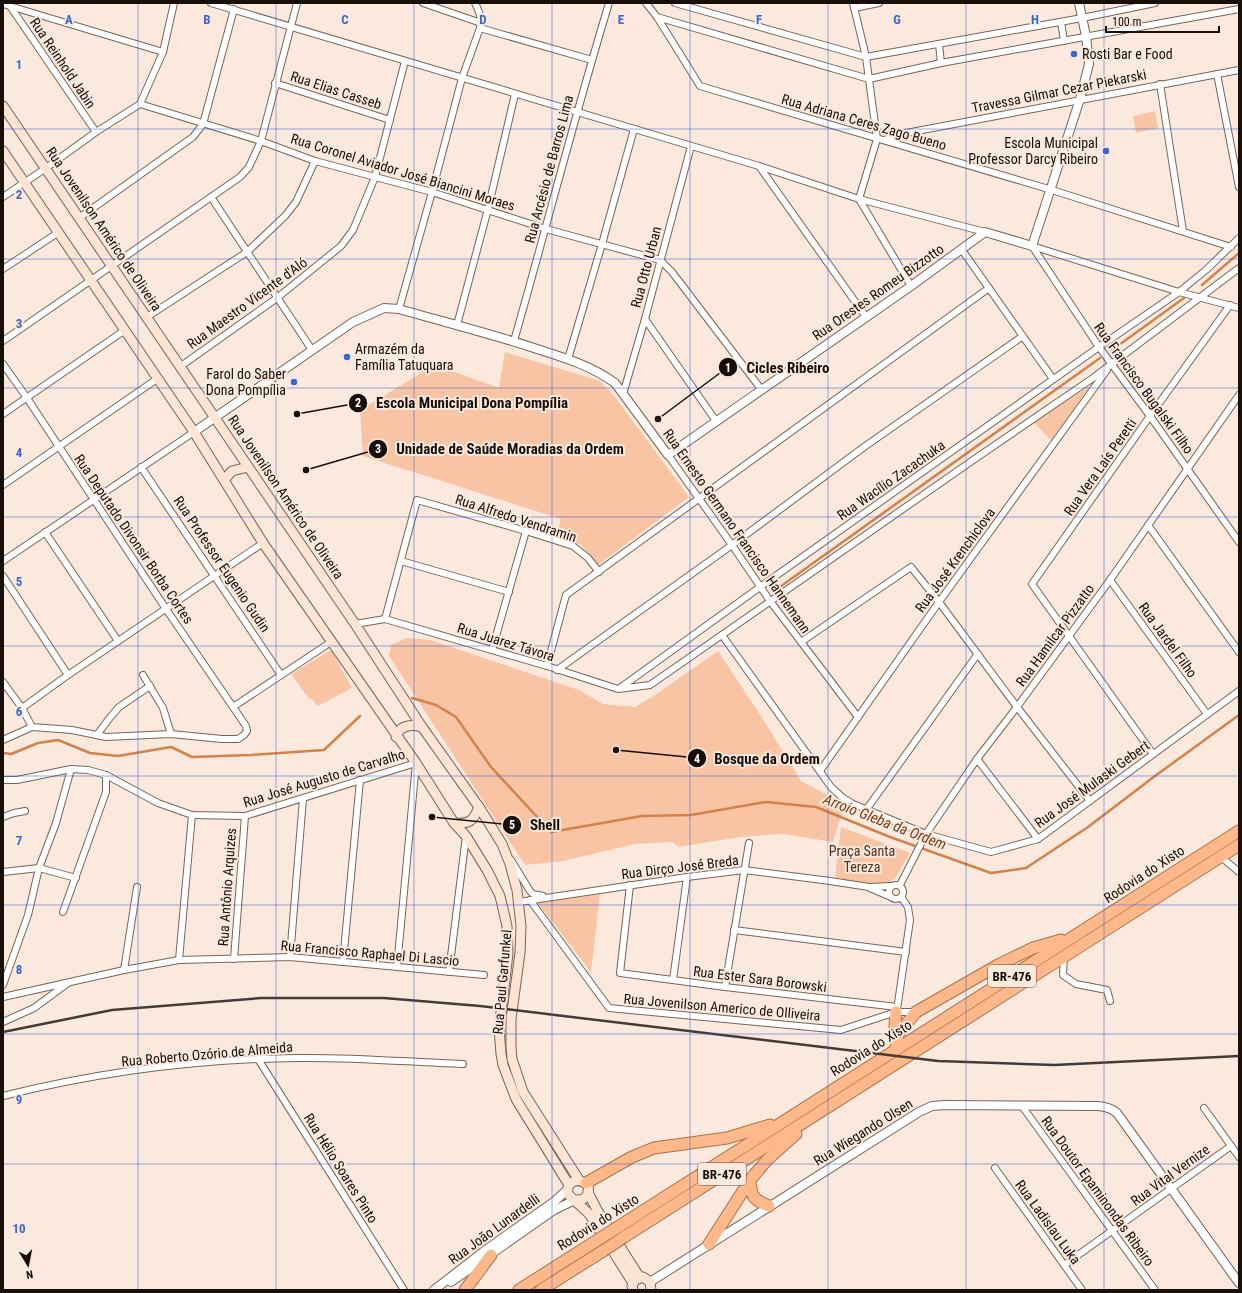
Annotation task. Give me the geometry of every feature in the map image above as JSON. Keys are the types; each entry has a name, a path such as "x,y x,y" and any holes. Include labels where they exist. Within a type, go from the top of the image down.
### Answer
{"highway":[{"name":"Rodovia do Xisto","path":"519,1290 1239,831"},
{"name":"Rodovia do Xisto","path":"541,1290 1239,845"},
{"path":"898,1034 916,1012 1000,964 1033,948 1077,935"},
{"path":"896,1050 898,1034 896,1026 897,1009"},
{"path":"709,1244 750,1180 767,1160 820,1112"},
{"path":"584,1185 632,1157 654,1148 727,1138 786,1120"},
{"path":"750,1180 751,1191 754,1198 760,1203 769,1206"},
{"path":"466,1290 489,1252"}],"main road":[{"name":"Rua Jovenilson Américo de Oliveira","path":"3,106 181,366 502,844"},
{"path":"3,151 194,432 263,543 396,737 416,763 454,823 466,836"},
{"path":"224,480 232,471 248,467"},
{"path":"396,737 397,733 404,727 413,725 422,727"},
{"path":"454,823 471,821 479,808"},
{"name":"Rua Paul Garfunkel","path":"466,836 487,870 500,896 504,911 508,940 507,966 499,1029 503,1065 516,1099 569,1187"},
{"name":"Rua Paul Garfunkel","path":"502,844 512,871 519,902 521,939 511,1019 510,1042 512,1059 524,1092 584,1185 635,1283"},
{"path":"575,1200 582,1200 587,1195 584,1185 573,1182 569,1187 570,1196 590,1215 635,1283 646,1278 650,1286"}],"street":[{"path":"3,197 96,132 140,104 163,52 174,3"},
{"path":"211,3 759,166 859,199 985,232 1179,292 1239,308"},
{"path":"3,341 211,197 240,176 249,167 261,141 297,3"},
{"path":"423,3 481,25 592,60"},
{"path":"399,309 462,78 481,25 480,14 475,3"},
{"name":"Rua Arcésio de Barros Lima","path":"514,341 577,112 609,3"},
{"name":"Rua Adriana Ceres Zago Bueno","path":"646,3 700,86 1052,190 1183,230 1231,247"},
{"path":"650,9 654,3"},
{"path":"675,3 866,58 1155,3"},
{"path":"859,199 881,140 866,58 854,5 879,3"},
{"path":"1032,246 1052,190 1080,99 1089,64 1086,36 1079,3"},
{"path":"3,4 163,52"},
{"name":"Rua Reinhold Jabin","path":"10,6 96,132"},
{"path":"79,218 193,136 203,124 234,9"},
{"path":"657,18 869,79 941,63 1239,9"},
{"path":"1061,22 1064,40"},
{"path":"939,44 941,63"},
{"name":"Rua Maestro Vicente d'Aló","path":"181,366 277,298 341,246 353,230 375,177 405,61"},
{"name":"Travessa Gilmar Cezar Piekarski","path":"881,140 901,134 1239,70"},
{"path":"1217,74 1239,187"},
{"name":"Rua Elias Casseb","path":"275,83 390,120"},
{"path":"1160,84 1183,230"},
{"path":"457,326 488,209 515,94"},
{"name":"Rua Coronel Aviador José Biancini Moraes","path":"140,104 261,141 315,161 432,192 546,229 660,260"},
{"path":"568,359 634,129"},
{"name":"Rua Otto Urban","path":"624,394 691,146"},
{"path":"147,317 247,252 285,216 296,202 315,161"},
{"path":"759,166 866,317"},
{"path":"211,197 312,350"},
{"path":"859,199 911,286"},
{"path":"3,269 59,232"},
{"name":"Rua Orestes Romeu Bizzotto","path":"668,455 911,286 985,232"},
{"name":"Rua Wacílio Zacachuka","path":"618,689 1098,347 1179,292 1206,270 1239,238"},
{"name":"Rua Francisco Bugalski Filho","path":"1032,246 1098,347 1150,416 1239,542"},
{"path":"962,250 1053,379"},
{"path":"660,260 672,272 761,389"},
{"path":"722,635 1087,383 1239,268"},
{"path":"546,666 566,596 989,288"},
{"name":"Rua Vera Laís Peretti","path":"1069,636 1032,584 1230,305"},
{"name":"Rua Ernesto Germano Francisco Hannemann","path":"3,561 216,418 353,322 384,308 399,309 514,341 568,359 604,375 614,383 624,394 700,499 770,601 858,717"},
{"path":"645,319 716,421"},
{"path":"3,414 125,330"},
{"path":"557,670 732,545 864,447 1023,336"},
{"name":"Rua Deputado Divonsir Borba Cortes","path":"3,364 166,609 246,726 244,735 238,739 171,734"},
{"name":"Rua José Krenchiclova","path":"820,771 939,602 1111,364"},
{"path":"3,485 157,379"},
{"path":"1239,395 1234,401 1239,408"},
{"name":"Rua Hamilcar Pizzatto","path":"900,885 915,852 977,759 1110,580 1234,401"},
{"name":"Rua Professor Eugenio Gudin","path":"141,467 281,675"},
{"name":"Rua Alfredo Vendramin","path":"401,561 417,500 573,546 588,558 599,572"},
{"path":"1148,525 1239,652"},
{"path":"492,650 526,531"},
{"path":"45,532 118,641"},
{"path":"22,708 68,675 263,543"},
{"path":"385,619 401,561 509,592"},
{"path":"801,642 911,566 977,655 1090,801"},
{"path":"3,576 68,675"},
{"name":"Rua Jardel Filho","path":"1110,580 1207,714"},
{"name":"Rua Juarez Távora","path":"355,624 385,619 546,666 618,689 650,685 722,635"},
{"name":"Rua José Mulaski Gebert","path":"722,635 831,787 842,797 866,810 925,836 991,852 1038,839 1239,691"},
{"path":"1069,636 1153,754"},
{"path":"233,707 330,642"},
{"path":"866,810 977,655"},
{"path":"3,740 32,727 72,730 97,735 120,737 171,734 163,708 143,675"},
{"path":"3,682 22,708 32,727"},
{"path":"97,735 119,707 150,686"},
{"path":"977,759 1038,839"},
{"path":"397,967 416,763"},
{"name":"Rua José Augusto de Carvalho","path":"3,780 18,780 71,769 88,770 106,775 158,803 192,815 245,816 416,763"},
{"path":"3,985 28,915 39,868 56,822 71,769"},
{"path":"63,912 106,792 106,775"},
{"path":"343,962 360,780"},
{"path":"290,957 303,799"},
{"path":"3,817 25,811"},
{"path":"179,960 192,815"},
{"name":"Rua Antônio Arquizes","path":"234,959 245,816"},
{"path":"449,972 466,836"},
{"path":"725,987 749,843"},
{"name":"Rua Jovenilson Américo de Oliveira","path":"502,844 530,891 538,896 549,897"},
{"path":"1221,857 1239,872"},
{"path":"3,872 39,868 76,878"},
{"name":"Rua Dirço José Breda","path":"519,902 630,885 744,870 869,887 891,886"},
{"path":"673,980 687,877"},
{"path":"895,884 900,885 903,891 901,897 896,899 891,898 888,893 891,886 895,884"},
{"name":"Rua Ester Sara Borowski","path":"630,885 620,973 897,1009"},
{"path":"124,970 136,887"},
{"name":"Rua Dirço José Breda","path":"869,887 891,898"},
{"path":"897,1009 910,914 908,907 901,897"},
{"name":"Rua Jovenilson Americo de Olliveira","path":"530,900 609,1008 842,1030 897,1009 916,1012"},
{"path":"734,930 906,952"},
{"path":"1064,956 1063,975 1076,984 1107,990 1110,1001"},
{"name":"Rua Francisco Raphael Di Lascio","path":"3,1022 48,1000 70,982 179,960 290,957 484,975"},
{"path":"3,997 70,982"},
{"name":"Rua Roberto Ozório de Almeida","path":"3,1096 70,1080 152,1068 258,1059 329,1058 463,1064"},
{"name":"Rua Hélio Soares Pinto","path":"258,1059 404,1290"},
{"name":"Rua Wiegando Olsen","path":"650,1286 709,1244 925,1108 945,1105 1108,1108 1117,1113 1171,1189"},
{"name":"Rua Doutor Epaminondas Ribeiro","path":"1022,1106 1155,1290"},
{"path":"1204,1108 1239,1157"},
{"name":"Rua Vital Vernize","path":"1064,1265 1231,1146"},
{"name":"Rua Ladislau Luka","path":"995,1168 1082,1290"},
{"name":"Rua João Lunardelli","path":"439,1290 551,1204 569,1187"},
{"path":"1171,1189 1239,1283"},
{"name":"Rua João Lunardelli","path":"434,1290 554,1210 575,1200"}],"green space":[{"path":"1155,111 1158,128 1136,133 1133,116"},
{"path":"505,352 600,381 615,397 689,497 598,565 581,545 556,536 561,519 363,456 360,410 443,360 454,363 452,371 499,388"},
{"path":"1090,386 1051,440 1033,422"},
{"path":"407,638 430,640 579,690 603,704 635,707 652,697 718,651 763,719 801,781 844,806 833,842 784,834 740,837 678,847 673,842 635,844 563,861 525,865 389,656 391,645"},
{"path":"331,650 352,688 318,706 312,699 310,700 291,674"},
{"name":"Praça Santa Tereza","path":"841,827 910,853 895,878 890,882 875,885 835,877"},
{"path":"600,894 591,972 538,903"}],"waterway":[{"path":"1202,285 1239,253"},
{"path":"1112,350 1184,298"},
{"path":"777,589 1100,358"},
{"name":"Arroio Gleba da Ordem","path":"412,698 436,705 456,717 491,767 551,832 642,816 691,815 766,802 816,807 890,837 991,873 1026,868 1088,827 1239,715"},
{"name":"Arroio Gleba da Ordem","path":"3,753 11,754 38,743 58,740 90,753 118,756 171,747 192,757 324,750 360,716"}],"railway":[{"path":"3,1032 112,1010 261,998 384,998 480,1006 938,1061 1054,1065 1239,1056"}],"place":[{"name":"Rosti Bar e Food","path":"1074,54"},
{"name":"Escola Municipal Professor Darcy Ribeiro","path":"1106,151"},
{"name":"Armazém da Família Tatuquara","path":"347,357"},
{"name":"Farol do Saber Dona Pompília","path":"294,382"},
{"name":"Escola Municipal Dona Pompília","path":"297,414"},
{"name":"Cicles Ribeiro","path":"658,419"},
{"name":"Unidade de Saúde Moradias da Ordem","path":"306,470"},
{"name":"Bosque da Ordem","path":"616,750"},
{"name":"Shell","path":"432,817"}]}
